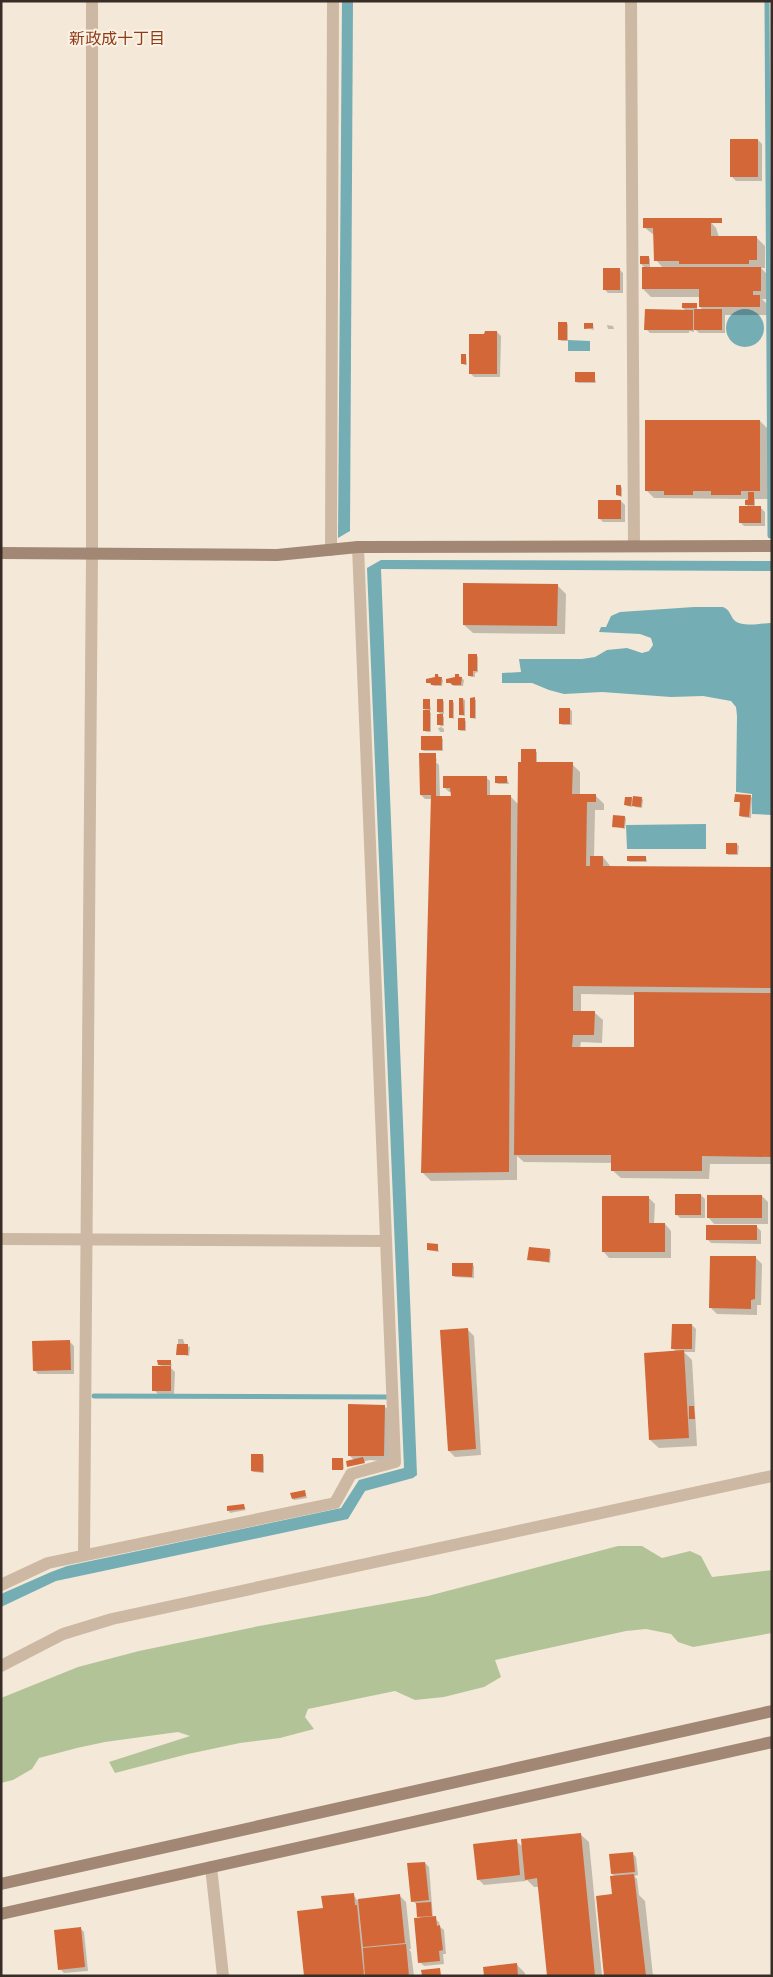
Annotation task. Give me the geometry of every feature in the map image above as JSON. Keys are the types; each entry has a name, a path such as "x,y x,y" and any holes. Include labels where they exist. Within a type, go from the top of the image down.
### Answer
{"street":[{"path":"84,1555 92,554 92,1"},
{"path":"331,550 333,1"},
{"path":"631,1 634,546"},
{"path":"1,553 277,555 358,547 772,546"},
{"path":"1,1585 48,1563 335,1503 352,1474 395,1462 358,547"},
{"path":"1,1238 386,1241"},
{"path":"1,1666 63,1634 112,1619 772,1476"},
{"path":"1,1884 772,1711"},
{"path":"1,1914 772,1742"},
{"path":"211,1867 223,1976"}],"green space":[{"path":"618,1546 642,1546 662,1558 690,1551 701,1556 712,1577 772,1570 772,1633 693,1647 678,1642 671,1634 646,1629 626,1631 495,1660 501,1677 484,1687 444,1697 415,1700 395,1691 308,1709 305,1717 314,1729 280,1738 240,1743 188,1754 115,1773 109,1762 190,1736 178,1732 105,1742 39,1758 32,1769 13,1780 1,1783 1,1698 78,1667 139,1651 259,1626 428,1596"}],"water":[{"path":"342,1 353,1 350,531 338,538"},
{"path":"745,309 758,315 764,328 758,341 745,347 732,341 726,328 732,315"},
{"path":"568,340 590,341 590,351 568,351"},
{"path":"381,560 772,561 772,571 381,569 417,1475 413,1478 365,1491 348,1519 56,1581 1,1607 1,1594 67,1566 341,1508 359,1480 404,1468 367,568"},
{"path":"723,607 729,611 734,620 742,624 772,623 772,815 752,814 752,794 736,792 737,716 736,707 731,701 703,696 671,697 602,692 564,694 532,683 502,683 502,673 521,672 519,659 582,659 595,657 607,650 627,648 642,653 649,651 653,645 651,638 640,634 599,632 601,627 606,627 611,616 620,612"},
{"path":"706,824 706,849 627,849 626,825"}],"building":[{"path":"730,139 758,139 758,177 730,177"},
{"path":"643,218 722,218 722,223 711,223 711,236 757,236 757,260 749,260 749,264 679,264 679,261 654,261 653,228 643,228"},
{"path":"640,256 649,256 649,264 640,264"},
{"path":"642,267 761,267 761,291 753,291 753,295 760,295 760,307 699,307 699,289 642,289"},
{"path":"603,268 620,268 620,290 603,290"},
{"path":"682,303 697,303 697,308 682,308"},
{"path":"645,309 693,310 693,330 644,330"},
{"path":"694,309 722,309 722,330 694,330"},
{"path":"558,322 567,322 567,340 558,340"},
{"path":"584,323 593,323 593,328 584,329"},
{"path":"485,331 497,331 497,374 469,374 469,334 484,334"},
{"path":"461,354 466,354 466,364 461,364"},
{"path":"575,372 595,372 595,382 575,382"},
{"path":"645,420 760,420 760,491 741,491 741,495 711,495 711,491 693,491 693,495 664,495 664,491 645,491"},
{"path":"616,485 621,485 621,496 616,495"},
{"path":"748,492 754,492 754,505 745,505 745,500 748,500"},
{"path":"598,500 621,500 621,519 598,519"},
{"path":"739,506 761,506 761,523 739,523"},
{"path":"463,583 558,584 557,626 463,625"},
{"path":"468,654 477,654 477,671 473,671 473,676 468,676"},
{"path":"435,674 438,674 438,677 442,677 441,685 426,683 426,679 435,677"},
{"path":"455,674 459,674 459,677 462,677 461,685 446,683 446,679 455,677"},
{"path":"475,697 475,718 470,718 470,698"},
{"path":"459,698 463,698 464,715 459,715"},
{"path":"423,699 430,699 430,709 423,709"},
{"path":"437,699 443,699 443,712 437,712"},
{"path":"449,700 453,700 453,718 449,718"},
{"path":"559,708 570,708 570,724 559,724"},
{"path":"423,710 430,710 430,731 423,731"},
{"path":"437,714 443,714 443,725 437,725"},
{"path":"458,718 465,718 465,730 458,730"},
{"path":"421,736 442,736 442,750 421,750"},
{"path":"521,749 536,749 536,762 573,762 572,794 596,794 596,802 587,802 586,866 590,866 590,856 603,856 603,866 772,867 772,988 573,986 573,1011 595,1011 594,1035 573,1035 572,1047 634,1047 634,992 772,993 772,1157 702,1156 702,1171 611,1171 611,1155 514,1155 518,762 521,762"},
{"path":"419,753 436,753 436,796 451,796 450,788 443,788 443,776 487,776 487,795 511,795 509,1172 421,1173 431,795 420,795"},
{"path":"495,776 507,776 507,783 495,783"},
{"path":"735,794 751,795 749,817 739,816 740,802 734,802"},
{"path":"633,796 642,797 641,807 632,806"},
{"path":"625,797 632,797 631,806 624,805"},
{"path":"613,815 625,816 624,828 612,827"},
{"path":"726,843 737,843 737,854 726,854"},
{"path":"627,856 646,856 646,861 627,861"},
{"path":"675,1194 701,1194 701,1215 675,1215"},
{"path":"707,1195 762,1195 762,1218 707,1218"},
{"path":"602,1196 649,1196 649,1223 665,1223 665,1252 602,1252"},
{"path":"706,1225 757,1225 757,1240 706,1240"},
{"path":"427,1243 438,1244 438,1251 427,1250"},
{"path":"529,1247 550,1249 549,1262 527,1260"},
{"path":"710,1256 756,1256 755,1299 751,1300 751,1309 709,1308"},
{"path":"452,1263 473,1263 472,1277 452,1276"},
{"path":"672,1324 692,1324 692,1349 671,1349"},
{"path":"468,1328 476,1449 448,1451 440,1330"},
{"path":"70,1340 71,1370 33,1371 32,1341"},
{"path":"177,1344 188,1344 188,1355 176,1355"},
{"path":"684,1350 689,1438 649,1440 644,1353"},
{"path":"157,1360 171,1360 171,1365 158,1365"},
{"path":"152,1366 171,1366 171,1391 152,1391"},
{"path":"348,1404 385,1405 384,1456 348,1456"},
{"path":"689,1406 694,1406 695,1419 689,1419"},
{"path":"251,1454 263,1454 263,1472 251,1471"},
{"path":"363,1457 365,1463 347,1467 346,1461"},
{"path":"332,1458 343,1458 343,1470 332,1470"},
{"path":"305,1490 306,1496 292,1499 290,1493"},
{"path":"244,1504 245,1509 227,1511 227,1506"},
{"path":"581,1833 595,1976 547,1976 537,1878 525,1880 521,1839"},
{"path":"517,1839 520,1875 477,1880 473,1844"},
{"path":"633,1852 635,1872 611,1874 609,1854"},
{"path":"425,1862 429,1900 411,1902 407,1863"},
{"path":"634,1874 646,1976 604,1976 596,1896 612,1894 610,1876"},
{"path":"354,1893 355,1905 357,1905 364,1976 304,1976 297,1911 323,1908 321,1896"},
{"path":"400,1894 405,1943 363,1947 358,1899"},
{"path":"431,1902 432,1916 417,1917 416,1903"},
{"path":"436,1916 437,1926 440,1925 443,1950 439,1951 440,1961 418,1963 414,1918"},
{"path":"81,1927 85,1967 58,1970 54,1930"},
{"path":"406,1944 409,1976 365,1976 363,1948"},
{"path":"517,1963 518,1976 484,1976 483,1967"},
{"path":"440,1968 441,1976 422,1976 421,1970"}],"waterway":[{"path":"767,1 770,536"},
{"path":"94,1396 386,1397"}],"district":[{"name":"新政成十丁目","path":"117,38"}]}
